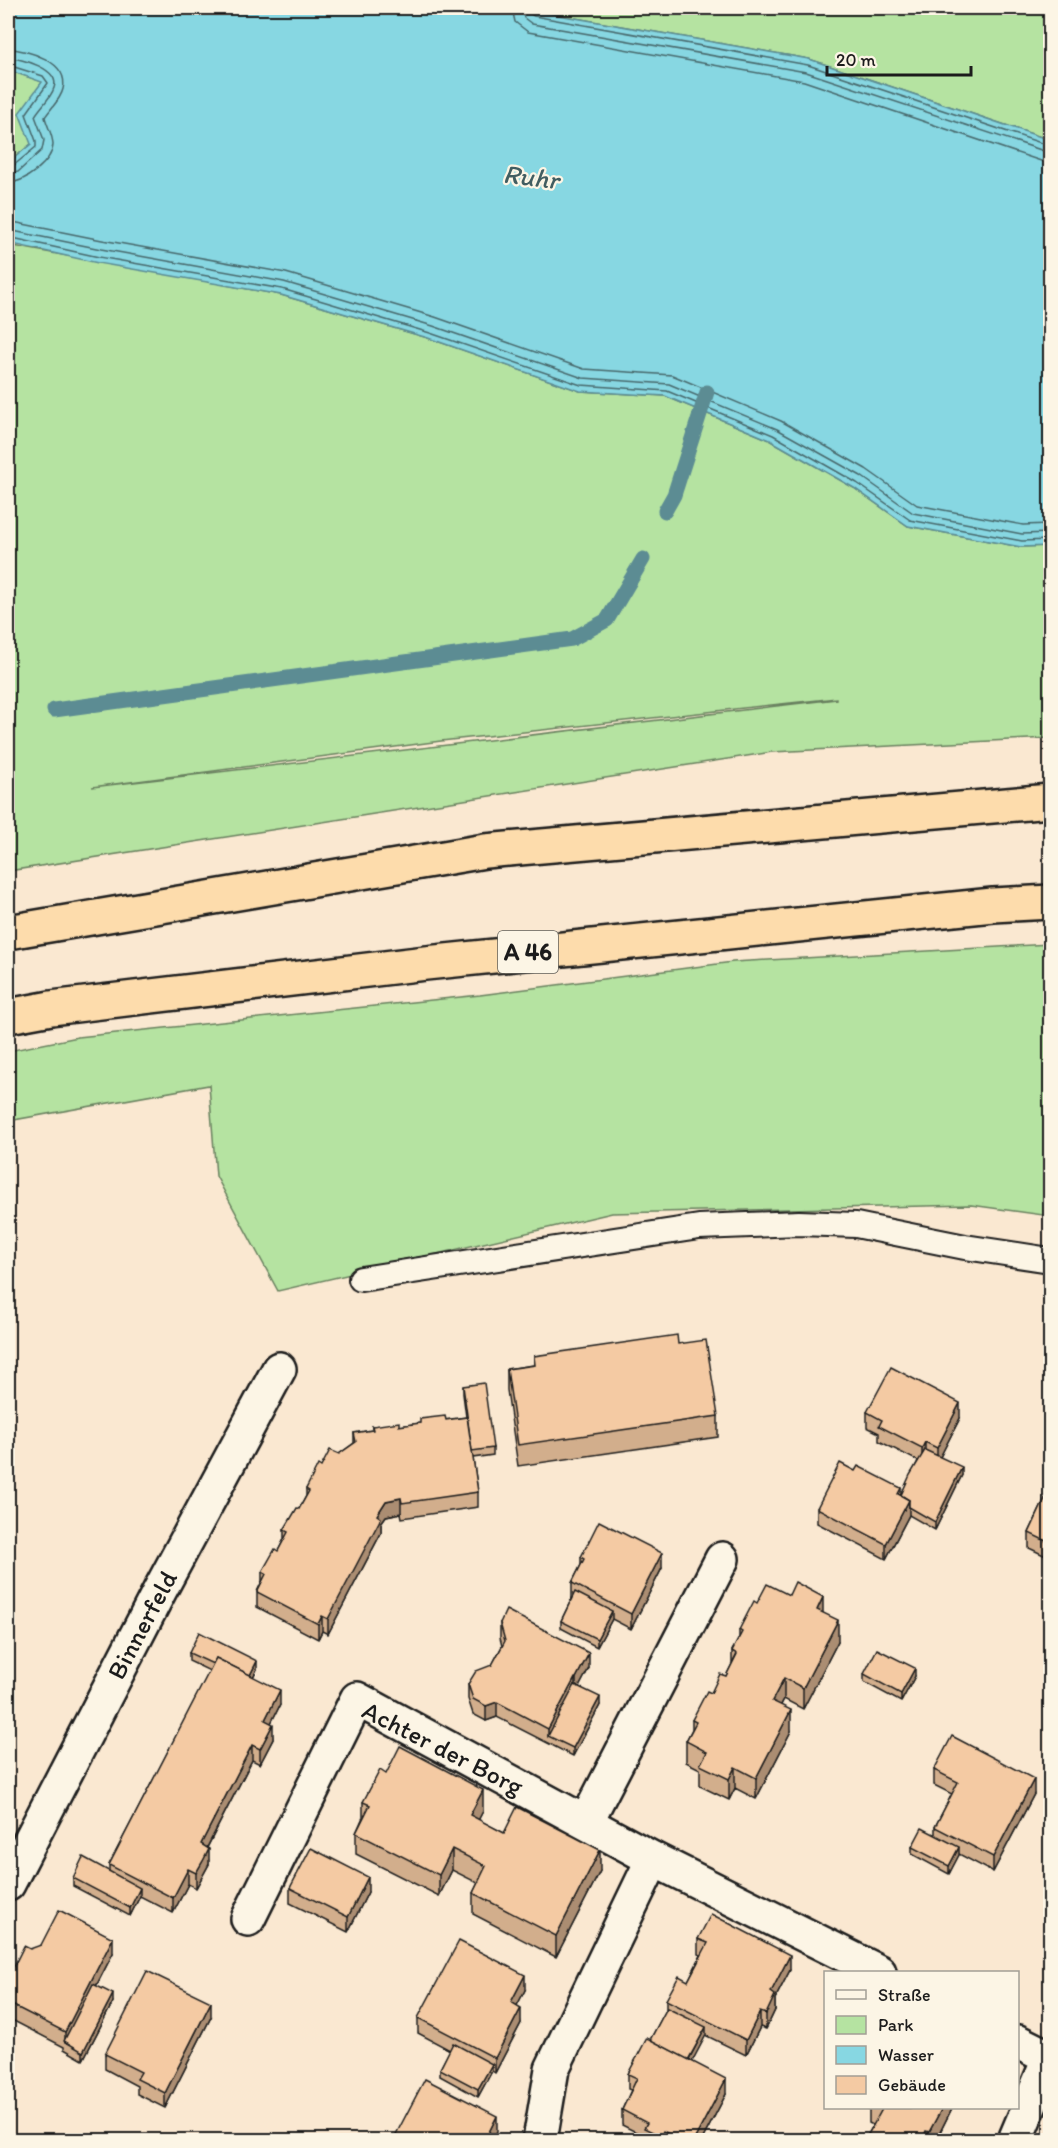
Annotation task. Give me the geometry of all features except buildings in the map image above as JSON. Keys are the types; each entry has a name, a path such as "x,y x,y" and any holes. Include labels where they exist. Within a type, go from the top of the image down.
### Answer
{"highway":[{"path":"8,932 485,851 1050,801"},
{"name":"A 46","path":"8,1016 51,1008 426,963 993,905 1050,902"}],"street":[{"name":"Binnerfeld","path":"8,1884 160,1590 279,1369"},
{"path":"586,1822 722,1559"},
{"name":"Achter der Borg","path":"248,1919 357,1699 653,1858 877,1971"},
{"path":"540,2140 552,2069 653,1858"},
{"path":"1015,2140 1050,2058 1019,2043"}],"lane":[{"path":"361,1279 699,1227 799,1222 856,1225 965,1247 1050,1260"}],"green space":[{"path":"518,8 1050,8 1050,140 809,59"},
{"path":"8,70 43,82 31,144 8,163"},
{"path":"8,245 281,295 428,338 580,391 665,396 770,440 854,488 908,526 1021,547 1050,546 1050,738 772,752 8,871","holes":["836,699 92,787 441,741"]},
{"path":"1050,944 1050,1216 971,1205 612,1213 278,1291 216,1176 209,1085 8,1121 8,1051 78,1037 480,995 733,962"}],"water":[{"name":"Ruhr","path":"8,8 518,8 809,59 1050,140 1050,546 1021,547 908,526 854,488 770,440 665,396 580,391 428,338 281,295 98,263 8,243 8,163 31,144 19,113 42,82 8,70"}],"waterway":[{"path":"665,511 674,495 707,392"},
{"path":"54,710 572,639 607,620 643,559"}]}
